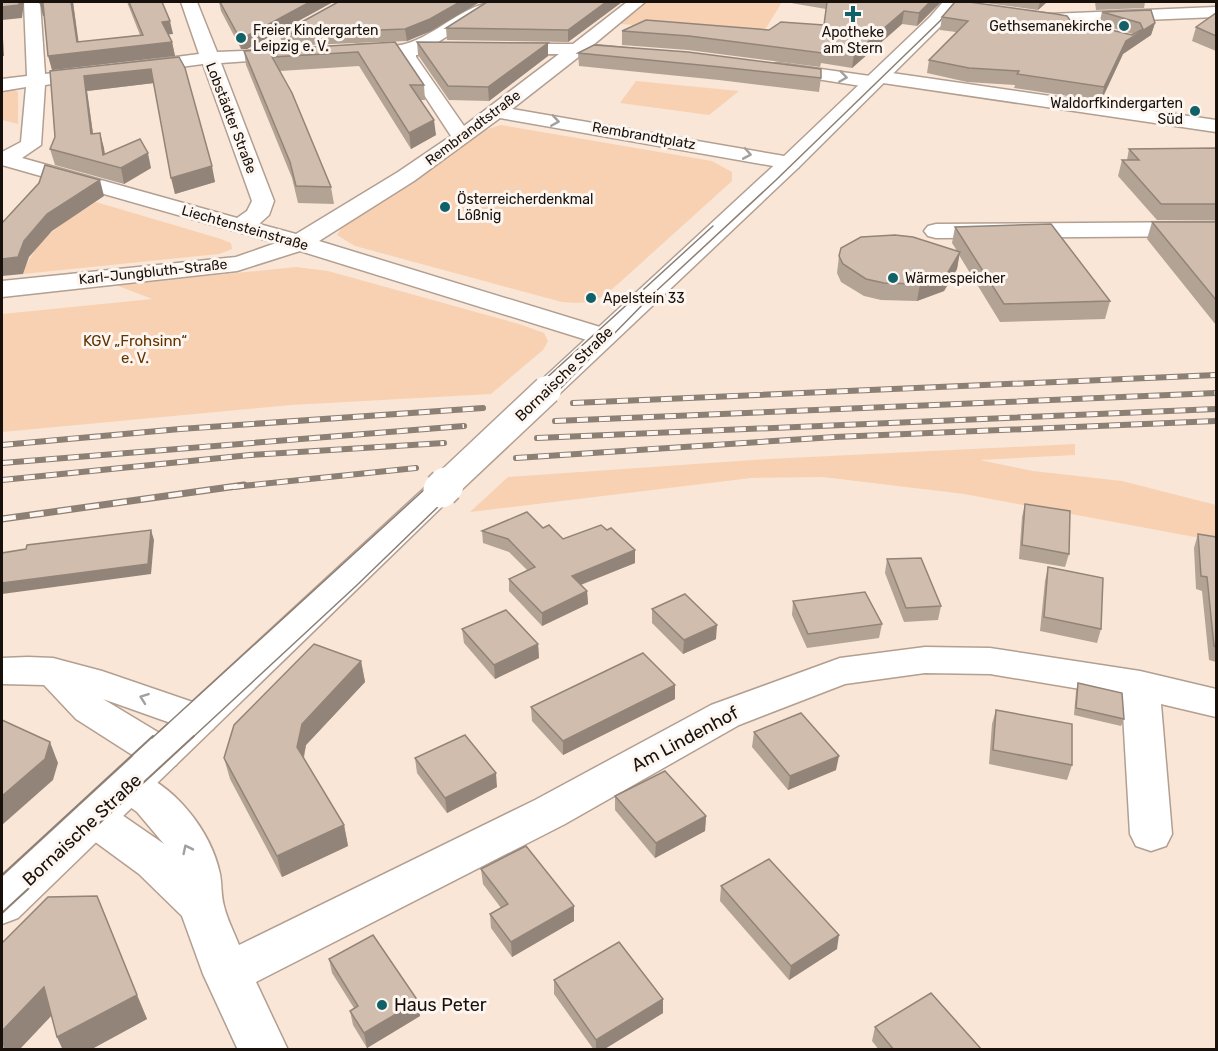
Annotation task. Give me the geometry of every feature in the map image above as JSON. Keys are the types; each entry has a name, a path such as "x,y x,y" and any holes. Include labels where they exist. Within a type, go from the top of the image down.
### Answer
{"street":[{"path":"3,159 31,145 36,80 32,2"},
{"name":"Lobstädter Straße","path":"189,2 263,201 257,215 240,226"},
{"path":"408,49 438,37 493,2"},
{"name":"Rembrandtstraße","path":"301,243 410,175 497,112 637,2"},
{"name":"Bornaische Straße","path":"2,905 610,330 790,163 954,4"},
{"path":"1050,20 1216,12"},
{"path":"1008,13 1050,20 1098,33"},
{"path":"250,55 288,34"},
{"path":"408,49 407,57 462,137"},
{"path":"334,51 576,49 647,54"},
{"path":"2,85 209,58 311,52"},
{"path":"763,66 876,79 1133,123 1216,126"},
{"name":"Rembrandtplatz","path":"497,112 790,163"},
{"name":"Liechtensteinstraße","path":"3,159 301,243 488,299 610,330"},
{"path":"936,231 1216,229"},
{"name":"Karl-Jungbluth-Straße","path":"2,289 237,264 301,243"},
{"name":"Am Lindenhof","path":"227,974 550,812 725,715 840,671 925,660 990,661 1140,685 1216,703"},
{"path":"2,671 53,671 113,687 199,719"},
{"path":"53,671 90,709 162,754"},
{"path":"1140,685 1151,834"},
{"path":"130,785 153,798 176,826 198,872 200,905 227,974 263,1050"},
{"path":"94,818 154,861 200,905"}],"green space":[{"path":"637,2 782,2 761,36 610,23"},
{"path":"636,81 739,91 709,115 620,103"},
{"path":"11,88 18,92 18,124 2,120 2,89"},
{"path":"501,125 712,161 732,172 732,181 608,293 586,302 562,302 355,246 337,235 342,227 481,131"},
{"path":"96,202 221,239 231,243 232,249 219,254 23,274 28,261 43,240"},
{"name":"KGV „Frohsinn“ e. V.","path":"296,267 328,271 519,324 544,333 548,341 543,350 491,394 291,405 2,432 2,314 152,299 116,285"},
{"path":"1075,444 1075,455 980,460 1033,471 1122,481 1216,505 1216,541 964,494 823,477 751,478 470,512 508,477 769,459"}],"building":[{"path":"2,2 19,2 19,5 2,7"},
{"path":"40,2 71,2 77,42 143,35 129,2 162,2 170,21 162,22 172,42 48,56 43,3"},
{"path":"220,2 310,2 245,37 239,37"},
{"path":"338,2 460,2 430,19 405,29 280,34"},
{"path":"487,2 606,2 568,30 446,28"},
{"path":"827,2 930,2 919,13 904,11 854,54 822,49 822,53 689,36 622,31 646,20 769,30 781,22 824,25"},
{"path":"955,2 1067,16 1070,20 1132,35 1143,29 1140,23 1102,12 1151,10 1155,23 1126,41 1104,87 1017,74 1019,71 969,68 929,60 968,21 942,17"},
{"path":"1216,13 1216,36 1196,27"},
{"path":"395,42 424,85 410,85 434,120 409,133 358,52 272,57 292,93 331,187 296,186 290,162 244,51"},
{"path":"417,42 548,43 488,87 448,86"},
{"path":"594,45 688,52 821,69 821,78 578,53"},
{"path":"179,57 185,68 212,166 171,178 151,69 84,76 91,134 100,133 103,155 140,139 148,153 121,168 50,149 55,137 50,71"},
{"path":"1216,148 1216,204 1161,204 1122,160 1139,160 1129,149"},
{"path":"45,165 100,180 47,214 24,241 18,257 2,259 2,223 39,183"},
{"path":"1152,222 1216,222 1216,300"},
{"path":"1051,224 1110,301 1004,304 955,227"},
{"path":"895,235 913,237 960,252 947,274 920,284 884,283 866,279 843,264 839,256 841,248 861,237"},
{"path":"1025,504 1070,511 1069,554 1022,545"},
{"path":"527,512 543,528 549,525 563,539 601,525 607,530 611,528 635,550 572,576 587,591 542,613 509,579 535,567 508,539 482,531"},
{"path":"151,530 148,564 2,583 2,553 26,549 27,545"},
{"path":"1198,534 1216,537 1216,647 1214,646 1207,577 1201,576"},
{"path":"921,558 941,606 906,608 887,559"},
{"path":"1048,567 1103,578 1101,629 1044,617"},
{"path":"865,592 882,624 808,634 793,601"},
{"path":"685,594 717,625 684,640 652,609"},
{"path":"506,610 538,644 494,665 462,629"},
{"path":"314,644 361,661 302,724 297,747 344,825 277,856 224,758 234,725"},
{"path":"643,653 675,685 563,741 531,707"},
{"path":"1078,683 1122,693 1124,719 1076,708"},
{"path":"996,710 1072,724 1072,765 993,750"},
{"path":"801,713 839,756 790,776 754,732"},
{"path":"2,720 50,742 45,759 2,796"},
{"path":"465,735 496,773 445,798 415,758"},
{"path":"665,771 706,816 656,843 615,796"},
{"path":"526,846 574,906 511,942 490,914 508,904 481,869"},
{"path":"769,859 839,935 791,966 721,886"},
{"path":"97,896 137,995 57,1037 44,987 2,1031 2,943 48,897"},
{"name":"Haus Peter","path":"373,935 418,1001 364,1033 350,1011 358,1006 329,959"},
{"path":"619,942 663,999 596,1040 554,980"},
{"path":"931,993 982,1050 894,1050 875,1027"}],"tram line":[{"path":"192,738 356,586 559,390 653,294 776,180 940,21 955,2"},
{"path":"152,738 713,226"},
{"path":"2,875 153,736"},
{"path":"2,913 194,736"}],"railway":[{"path":"573,403 1216,375"},
{"path":"555,421 1216,393"},
{"path":"2,445 180,429 483,408"},
{"path":"537,438 1216,409"},
{"path":"516,458 835,437 1216,421"},
{"path":"2,463 464,426"},
{"path":"2,480 250,455 444,443"},
{"path":"233,487 416,468"},
{"path":"2,519 244,485"}],"place":[{"name":"Apotheke am Stern","path":"853,14"},
{"name":"Gethsemanekirche","path":"1124,26"},
{"name":"Freier Kindergarten Leipzig e. V.","path":"241,38"},
{"name":"Waldorfkindergarten Süd","path":"1195,111"},
{"name":"Österreicherdenkmal Lößnig","path":"445,207"},
{"name":"Wärmespeicher","path":"893,278"},
{"name":"Apelstein 33","path":"591,298"},
{"name":"Haus Peter","path":"382,1005"}]}
